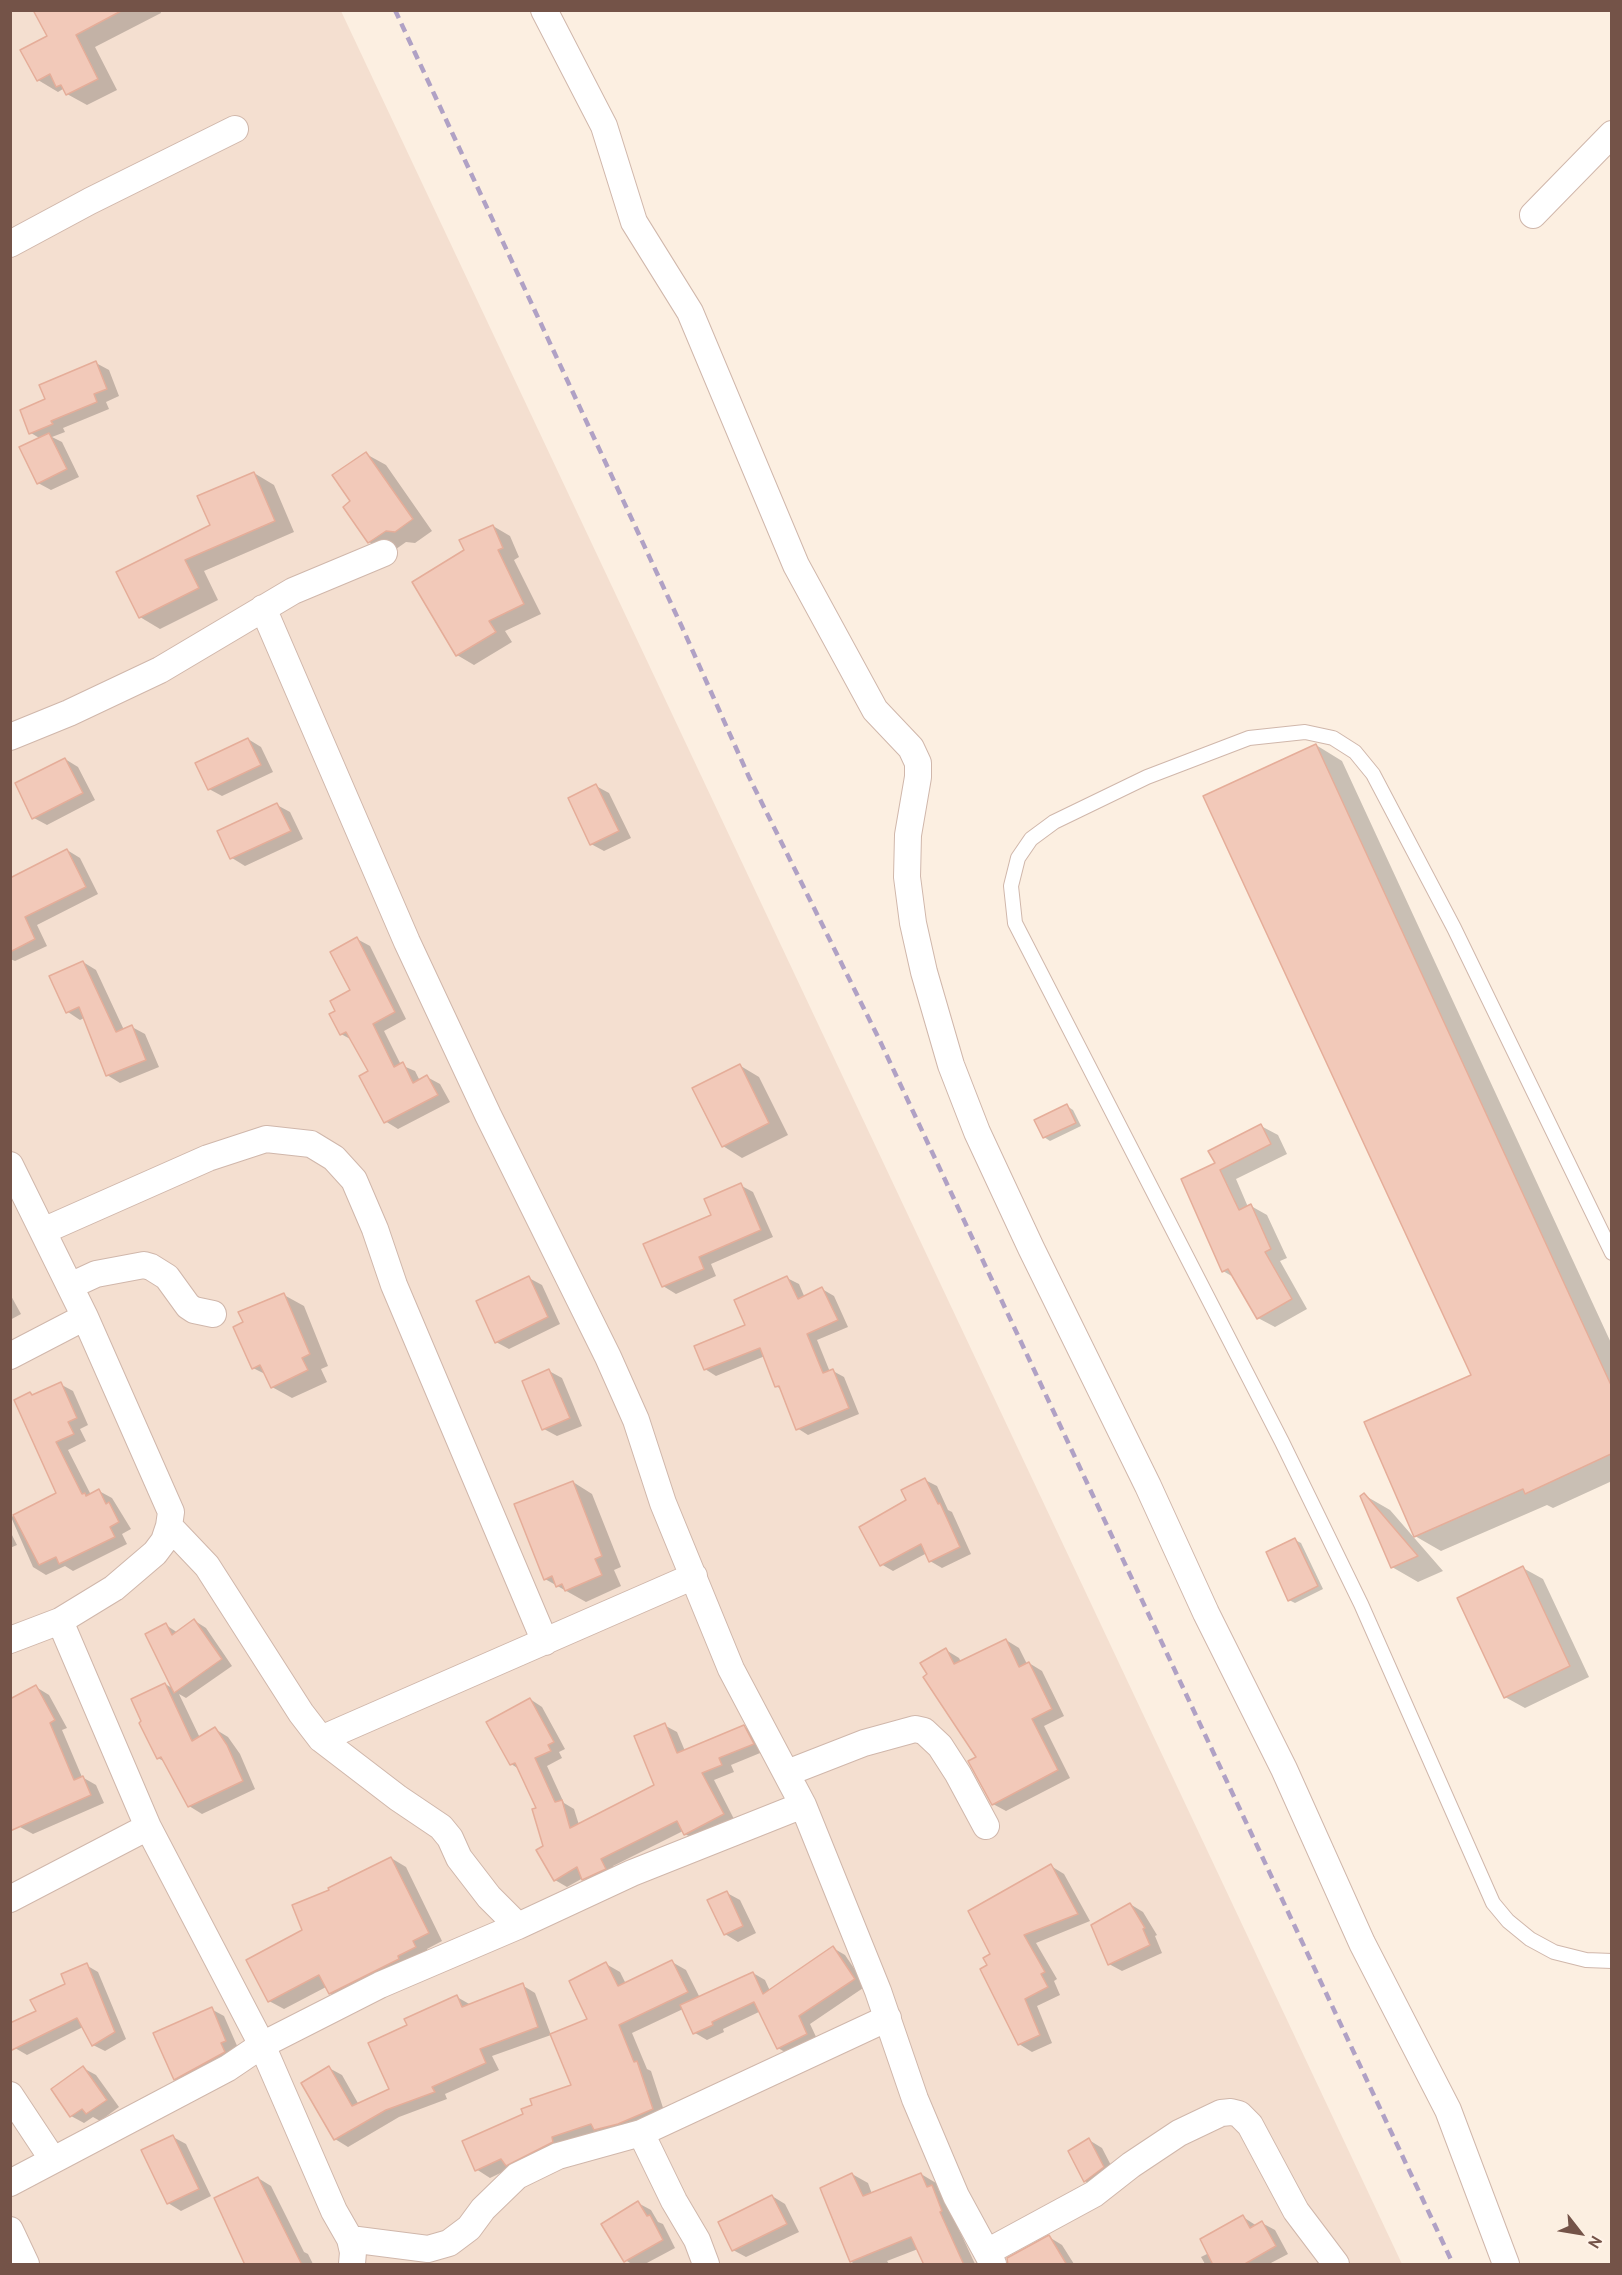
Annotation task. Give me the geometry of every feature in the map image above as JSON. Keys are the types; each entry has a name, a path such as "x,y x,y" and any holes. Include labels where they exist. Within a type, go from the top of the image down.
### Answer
{"street":[{"path":"544,10 604,126 634,222 690,312 796,565 825,623 856,673 875,710 911,748 918,763 918,777 908,835 907,877 913,922 924,972 951,1065 977,1132 1031,1248 1148,1486 1206,1613 1284,1769 1362,1943 1448,2110 1506,2265"},
{"path":"10,244 234,129"},
{"path":"1533,215 1611,134"},
{"path":"10,737 69,713 160,670 293,591 384,553"},
{"path":"263,608 407,942 488,1115 608,1357 636,1420 663,1503 731,1669 803,1804 888,2018 915,2099 956,2196 990,2258 1094,2194 1131,2165 1179,2133 1221,2113 1231,2112 1239,2114 1250,2125 1296,2211 1336,2265"},
{"path":"43,1231 208,1158 266,1139 311,1144 334,1158 354,1180 375,1229 394,1285 545,1642"},
{"path":"10,1165 85,1317 171,1512 164,1541 155,1553 114,1588 60,1621 10,1640"},
{"path":"69,1286 96,1274 144,1265 167,1278 188,1306 194,1310 213,1314"},
{"path":"10,1356 85,1317"},
{"path":"169,1526 207,1566 301,1713 321,1739 398,1798 441,1827 450,1838 459,1858 489,1897 518,1926"},
{"path":"321,1739 694,1576"},
{"path":"60,1621 148,1827 262,2045 334,2211 350,2239 353,2252 352,2265"},
{"path":"787,1773 864,1743 915,1729 924,1731 940,1746 986,1826"},
{"path":"10,2182 228,2068 262,2045 380,1984 518,1926 632,1873 803,1804"},
{"path":"10,1899 148,1827"},
{"path":"350,2239 428,2249 449,2243 469,2228 483,2209 517,2176 558,2156 641,2133 888,2018"},
{"path":"10,2095 54,2160"},
{"path":"641,2133 674,2201 697,2240 706,2265"},
{"path":"10,2230 26,2265"}],"lane":[{"path":"1611,1253 1454,928 1373,774 1355,752 1333,738 1305,732 1249,738 1147,777 1054,822 1031,839 1018,858 1011,886 1016,923 1282,1442 1361,1604 1493,1903 1508,1921 1530,1939 1554,1952 1586,1960 1611,1961"}],"shaded area":[{"path":"11,11 341,11 1402,2264 11,2264"}],"building":[{"path":"33,10 123,10 76,35 98,79 66,95 61,85 56,87 50,74 37,81 20,50 47,36"},
{"path":"96,361 107,389 94,394 97,402 51,421 53,424 29,434 20,410 45,399 39,385"},
{"path":"49,433 67,469 37,484 19,447"},
{"path":"366,452 413,519 395,532 386,531 368,543 343,507 350,501 332,475"},
{"path":"254,472 275,521 185,560 199,588 139,618 116,572 210,525 197,496"},
{"path":"493,525 503,548 498,550 524,604 489,621 496,632 456,656 412,582 464,550 459,540"},
{"path":"248,738 261,765 208,790 195,763"},
{"path":"1316,744 1611,1385 1611,1454 1525,1494 1523,1489 1414,1537 1364,1422 1471,1375 1203,796"},
{"path":"65,758 83,793 32,819 15,783"},
{"path":"596,784 619,831 590,845 568,798"},
{"path":"277,803 291,831 230,859 217,831"},
{"path":"67,849 86,887 25,917 35,939 10,952 10,878"},
{"path":"357,937 395,1012 373,1024 394,1067 403,1062 413,1083 427,1075 438,1095 384,1123 359,1076 368,1071 346,1032 340,1035 329,1014 335,1011 330,1001 350,990 330,952"},
{"path":"83,961 116,1032 132,1025 146,1060 106,1076 79,1007 66,1013 49,976"},
{"path":"740,1064 769,1123 722,1147 692,1088"},
{"path":"1067,1104 1076,1123 1043,1138 1034,1120"},
{"path":"1261,1124 1271,1144 1220,1170 1239,1210 1251,1204 1271,1249 1265,1252 1292,1299 1257,1319 1228,1269 1222,1272 1181,1179 1215,1163 1208,1151"},
{"path":"741,1183 761,1230 699,1257 704,1269 662,1287 643,1244 711,1215 704,1199"},
{"path":"529,1276 548,1317 495,1343 476,1301"},
{"path":"787,1276 798,1299 822,1287 838,1320 807,1334 823,1373 833,1369 849,1408 796,1430 779,1386 775,1387 760,1348 704,1370 694,1346 745,1325 734,1300"},
{"path":"284,1293 310,1354 302,1358 308,1370 271,1388 260,1365 252,1369 233,1327 243,1322 238,1312"},
{"path":"549,1369 570,1418 542,1430 522,1381"},
{"path":"61,1382 77,1418 68,1422 74,1434 56,1442 82,1494 85,1493 86,1496 99,1489 106,1504 109,1502 119,1522 110,1527 115,1537 59,1564 56,1557 39,1565 13,1515 56,1493 14,1400"},
{"path":"925,1478 938,1504 940,1503 960,1547 929,1562 921,1544 880,1566 859,1527 906,1500 901,1490"},
{"path":"573,1481 602,1556 595,1559 602,1575 565,1591 562,1584 556,1587 552,1576 544,1580 514,1504"},
{"path":"1364,1493 1418,1556 1391,1568 1360,1496"},
{"path":"1295,1538 1318,1586 1288,1601 1266,1552"},
{"path":"1523,1566 1570,1666 1504,1698 1457,1598"},
{"path":"194,1619 222,1659 174,1693 145,1634 166,1623 172,1635"},
{"path":"1006,1639 1019,1667 1029,1662 1052,1709 1032,1719 1058,1770 992,1805 968,1761 976,1757 923,1677 927,1674 920,1663 946,1648 954,1664"},
{"path":"165,1683 192,1741 215,1727 227,1745 243,1781 188,1807 161,1757 157,1759 139,1723 141,1721 131,1699"},
{"path":"36,1685 55,1720 50,1723 74,1780 83,1776 91,1795 10,1831 10,1699"},
{"path":"530,1698 554,1742 548,1745 551,1751 535,1758 555,1802 562,1800 570,1828 654,1785 634,1736 665,1723 677,1753 744,1725 754,1744 719,1758 722,1765 702,1773 724,1814 684,1835 677,1821 601,1859 606,1869 582,1880 577,1867 554,1881 536,1850 543,1846 532,1809 536,1808 515,1763 510,1765 486,1722"},
{"path":"391,1857 429,1933 413,1941 416,1947 398,1956 399,1959 329,1994 319,1975 268,2002 246,1960 302,1930 292,1905 329,1890 328,1888"},
{"path":"1051,1864 1078,1914 1024,1935 1045,1972 1041,1974 1048,1987 1025,1999 1040,2035 1018,2045 980,1969 987,1965 983,1958 990,1954 968,1911"},
{"path":"727,1891 743,1926 724,1935 707,1900"},
{"path":"1130,1903 1145,1928 1143,1929 1150,1945 1108,1965 1091,1925"},
{"path":"833,1946 855,1979 799,2016 807,2034 777,2049 754,2002 712,2022 713,2025 693,2034 680,2005 753,1972 763,1994"},
{"path":"672,1960 688,1992 619,2025 634,2062 637,2061 653,2109 618,2124 594,2130 591,2124 552,2137 553,2142 506,2166 501,2159 475,2171 462,2141 523,2114 521,2109 532,2105 530,2099 571,2085 550,2034 587,2019 569,1981 606,1962 618,1986"},
{"path":"87,1963 115,2032 92,2046 77,2018 10,2051 10,2023 36,2011 30,2000 65,1984 61,1974"},
{"path":"523,1983 538,2027 480,2049 486,2063 432,2087 435,2092 386,2110 334,2140 301,2083 329,2066 352,2106 389,2089 368,2043 407,2025 404,2019 457,1995 462,2007"},
{"path":"212,2007 226,2041 221,2043 225,2052 174,2080 153,2033"},
{"path":"83,2066 107,2100 86,2114 82,2109 70,2117 51,2089"},
{"path":"173,2135 199,2189 167,2204 141,2150"},
{"path":"1089,2138 1104,2167 1084,2182 1068,2151"},
{"path":"852,2173 863,2196 921,2173 927,2187 932,2185 942,2211 940,2212 964,2265 924,2265 911,2237 850,2262 820,2188"},
{"path":"258,2177 302,2265 245,2265 214,2198"},
{"path":"772,2195 787,2224 732,2251 718,2222"},
{"path":"638,2201 647,2216 650,2215 663,2240 624,2262 601,2224"},
{"path":"1243,2215 1250,2228 1262,2221 1276,2246 1243,2265 1213,2265 1200,2239"},
{"path":"1049,2235 1067,2265 1008,2265 1007,2258"}],"railway":[{"path":"395,10 682,627 749,777 880,1041 1453,2264"}]}
